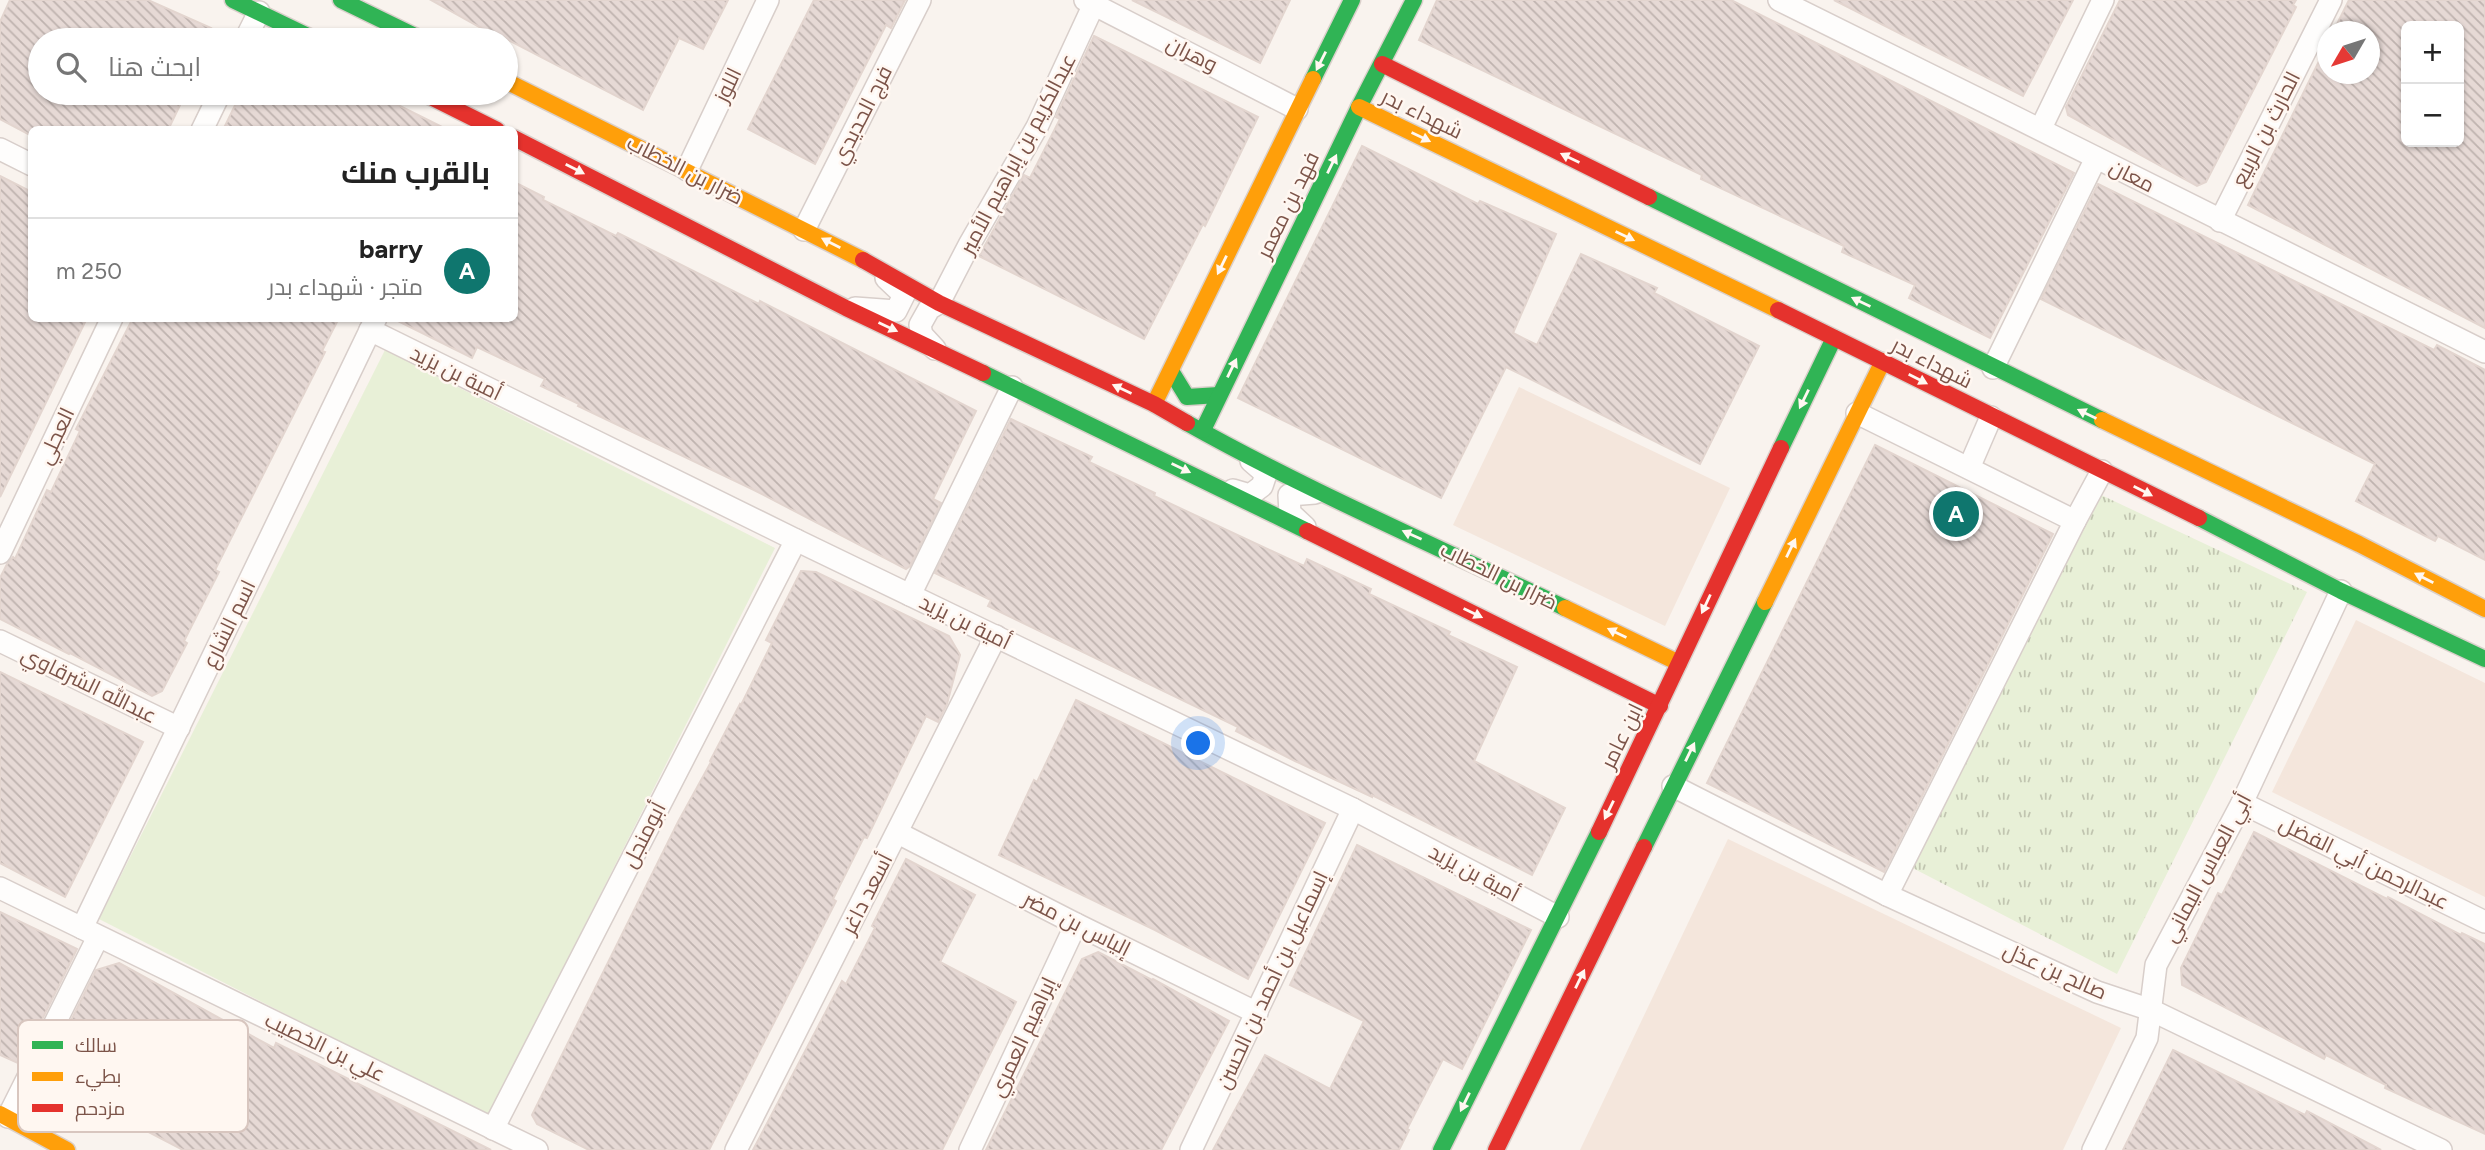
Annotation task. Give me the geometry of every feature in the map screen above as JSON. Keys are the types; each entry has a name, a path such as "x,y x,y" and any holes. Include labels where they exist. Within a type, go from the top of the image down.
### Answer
{"street":[{"path":"233,0 292,28"},
{"path":"341,0 398,28"},
{"name":"اللوز","path":"687,170 768,0"},
{"name":"فرج الحديدي","path":"804,230 920,0"},
{"name":"فهد بن معمر","path":"1154,404 1352,0"},
{"name":"فهد بن معمر","path":"1203,430 1359,107 1414,0"},
{"name":"معان","path":"1779,0 2485,352"},
{"path":"2040,128 2103,0"},
{"name":"الحارث بن الربيع","path":"2220,221 2331,0"},
{"name":"وهران","path":"1090,2 1297,109"},
{"name":"عبدالكريم بن إبراهيم الأمير","path":"939,303 1037,127 1090,2"},
{"path":"251,28 259,12"},
{"name":"شهداء بدر","path":"1382,64 2485,609"},
{"path":"1389,122 1390,95 1412,80"},
{"name":"ضرار بن الخطاب","path":"518,87 864,260 939,303 1154,404 1203,430 1259,466 1266,474 1265,481 1250,495 1218,486"},
{"path":"204,126 214,105"},
{"path":"441,105 467,123"},
{"name":"شهداء بدر","path":"1359,107 1883,361 2341,591 2485,659"},
{"name":"ضرار بن الخطاب","path":"518,140 846,308 935,348 1218,486 1660,706"},
{"path":"0,149 28,163"},
{"path":"1993,368 2096,158"},
{"name":"ضرار بن الخطاب","path":"846,308 896,311 904,295 864,260"},
{"path":"935,348 922,335 920,325 929,309 939,303"},
{"name":"العجلي","path":"0,553 110,322"},
{"name":"أمية بن يزيد","path":"373,324 796,540 1353,809 1558,917"},
{"name":"اسم الشارع","path":"49,1020 179,729 373,324"},
{"name":"ابن عامر","path":"1441,1150 1558,917 1834,338"},
{"path":"1496,1150 1883,361"},
{"path":"1171,371 1187,397 1219,395"},
{"path":"910,595 1012,387"},
{"path":"1857,413 2075,521"},
{"path":"1969,468 1992,417"},
{"name":"ضرار بن الخطاب","path":"1230,447 1318,493 1432,544 1679,663"},
{"path":"2193,466 2202,484"},
{"path":"1887,895 2102,471"},
{"name":"ضرار بن الخطاب","path":"1314,534 1290,513 1289,495 1318,493"},
{"path":"2256,546 2241,530 2240,511 2255,503 2272,503"},
{"path":"2172,505 2200,505"},
{"name":"أبومنجل","path":"493,1129 796,540"},
{"name":"أبي العباس اليماني","path":"2093,1150 2147,1038 2156,965 2242,803 2341,591"},
{"name":"أسعد داغر","path":"736,1150 996,636"},
{"name":"عبدالله الشرقاوي","path":"0,641 179,729"},
{"name":"صالح بن عذل","path":"1673,786 1887,895 2097,992 2151,1010 2441,1150"},
{"name":"عبدالرحمن أبي الفضل","path":"2242,803 2485,922"},
{"name":"إسماعيل بن أحمد بن الحسن","path":"1191,1150 1353,809"},
{"name":"إلياس بن مضر","path":"898,833 1257,1013"},
{"name":"علي بن الخصيب","path":"0,888 537,1150"},
{"name":"إبراهيم العمري","path":"970,1150 1076,924"},
{"path":"1523,984 1520,1005 1535,1020 1556,1019 1566,1008"},
{"path":"1482,1067 1491,1056 1505,1052"},
{"path":"1524,1062 1529,1076 1526,1090"},
{"name":"اسم الشارع","path":"4,1116 18,1086"},
{"path":"34,1132 67,1150"}],"shaded area":[{"path":"1519,387 1730,488 1665,626 1453,525"},
{"path":"2356,620 2485,683 2485,897 2272,792"},
{"path":"1728,839 2121,1028 2063,1150 1580,1150"}],"green space":[{"path":"385,350 775,548 488,1117 99,919"},
{"path":"2099,494 2307,592 2117,974 1905,864"}],"building":[{"path":"10,0 148,0 211,28 28,28 28,105 180,105 170,126 28,126 28,134 0,119 0,22"},
{"path":"431,0 728,0 703,49 679,38 643,110 518,45 518,28 481,28"},
{"path":"814,0 905,0 891,28 886,25 815,164 748,129"},
{"path":"1132,0 1290,0 1260,63"},
{"path":"1437,0 1731,0 2074,173 1990,338 1909,298 1915,285 1842,252 1844,246 1419,40"},
{"path":"1834,0 2073,0 2023,96"},
{"path":"2120,0 2296,0 2293,5 2296,7 2206,182 2197,186 2068,115 2066,107"},
{"path":"2349,0 2485,0 2485,328 2248,205 2317,65 2317,84 2380,84 2380,21 2338,21"},
{"path":"1094,36 1258,117 1205,226 1203,224 1144,339 979,256 1024,175 1030,178 1060,119 1056,117"},
{"path":"235,105 398,105 440,126 225,126"},
{"path":"1362,146 1478,204 1480,201 1556,234 1513,333 1537,345 1581,254 1657,288 1654,293 1759,346 1700,464 1506,367 1441,498 1238,398"},
{"path":"0,176 28,190 28,322 85,322 0,497"},
{"path":"518,184 544,197 543,200 616,236 618,233 759,304 760,301 976,411 933,499 941,503 910,566 906,569 752,489 578,406 579,404 541,386 545,379 477,347 472,358 400,322 518,322"},
{"path":"2098,184 2434,350 2437,345 2485,370 2485,560 2438,536 2435,541 2356,501 2375,464 2041,299"},
{"path":"131,322 337,322 322,351 325,352 215,570 219,572 184,641 187,643 162,691 152,696 0,619 0,578 7,564 13,557 15,559 47,490 51,492 80,431 76,429"},
{"path":"1011,419 1092,457 1089,462 1155,493 1154,496 1304,566 1307,559 1371,589 1369,594 1517,667 1474,761 1565,808 1532,875 1372,795 1295,761 1236,731 1238,727 988,606 991,600 935,573"},
{"path":"1875,445 2053,534 1884,872 1707,783"},
{"path":"801,571 816,572 949,636 960,655 947,704 938,722 926,716 867,838 864,837 833,899 836,901 709,1150 589,1150 537,1124 532,1115 678,822 772,643 766,640"},
{"path":"0,672 143,742 65,897 0,863"},
{"path":"1076,700 1325,823 1248,979 1155,930 999,855"},
{"path":"2254,832 2461,935 2462,933 2485,944 2485,1134 2385,1088 2386,1085 2326,1055 2324,1059 2182,985 2181,968 2218,893 2222,895"},
{"path":"1357,845 1531,930 1462,1069 1443,1059 1399,1150 1213,1150 1265,1055 1330,1089 1364,1021 1290,985"},
{"path":"906,859 975,895 940,962 1016,1002 942,1150 753,1150 842,981 846,984"},
{"path":"0,912 77,949 42,1020 18,1020 18,1063 0,1055"},
{"path":"1098,952 1229,1021 1161,1150 986,1150 1082,959"},
{"path":"119,963 223,1020 71,1020 96,970"},
{"path":"248,1034 274,1048 276,1043 491,1150 183,1150 148,1132 248,1132"},
{"path":"2173,1050 2305,1115 2307,1111 2381,1150 2123,1150"}],"traffic: fast":[{"path":"233,0 291,28"},
{"path":"341,0 398,28"},
{"path":"1313,79 1352,0"},
{"path":"1203,430 1359,107 1414,0"},
{"path":"1649,197 2102,420"},
{"path":"1781,448 1834,338"},
{"path":"1171,371 1187,397 1219,395"},
{"path":"983,373 1307,531"},
{"path":"1187,423 1327,496 1565,608"},
{"path":"2199,518 2341,591 2485,659"},
{"path":"1644,847 1765,602"},
{"path":"1441,1150 1599,832"}],"traffic: slow":[{"path":"1154,404 1313,79"},
{"path":"518,87 863,260"},
{"path":"1359,107 1778,310"},
{"path":"1765,602 1883,361"},
{"path":"2102,420 2359,544 2485,609"},
{"path":"1565,608 1679,663"},
{"path":"0,1114 18,1124"},
{"path":"34,1132 67,1150"}],"traffic: jam":[{"path":"1382,64 1649,197"},
{"path":"447,105 489,126"},
{"path":"518,140 846,308 983,373"},
{"path":"863,260 939,303 1154,404 1187,423"},
{"path":"1778,310 2199,518"},
{"path":"1599,832 1781,448"},
{"path":"1307,531 1660,706"},
{"path":"1496,1150 1644,847"}],"place":[{"name":"barry","path":"1956,514"}]}
